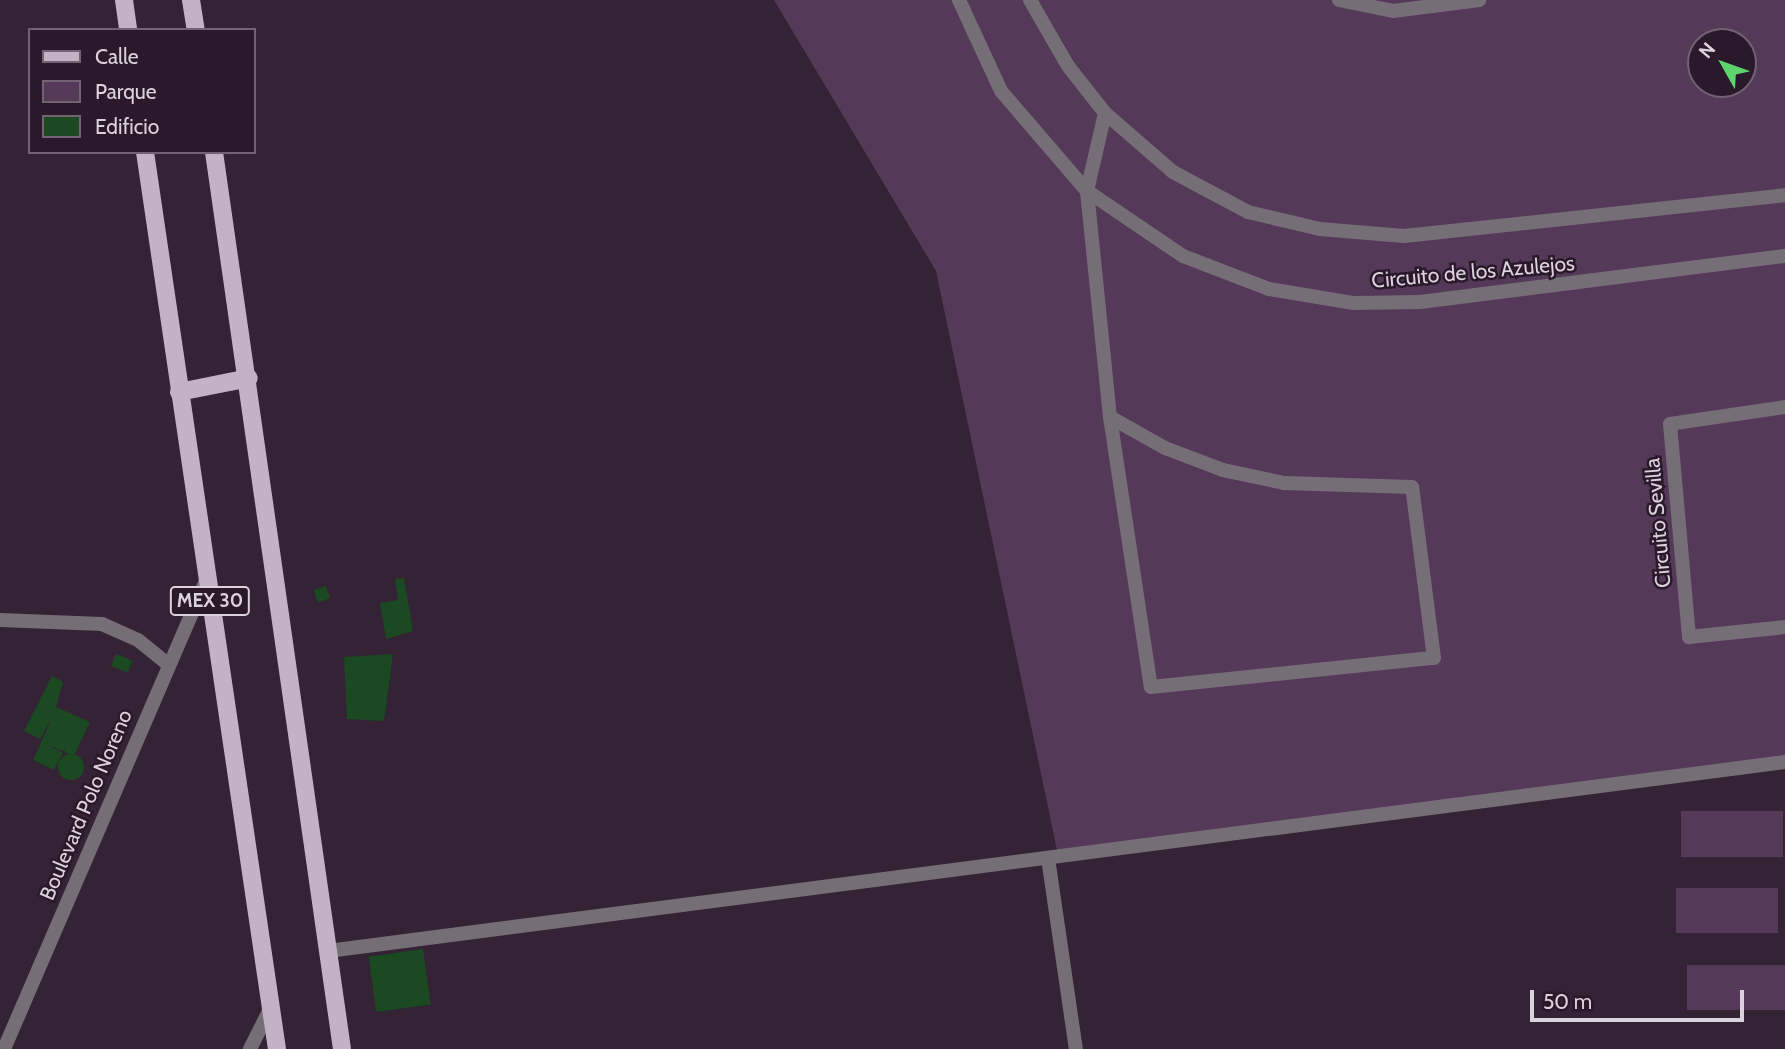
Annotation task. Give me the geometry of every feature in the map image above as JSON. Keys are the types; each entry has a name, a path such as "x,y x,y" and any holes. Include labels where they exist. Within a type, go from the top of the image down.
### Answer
{"main road":[{"path":"124,0 128,28"},
{"path":"191,0 196,28"},
{"name":"MEX 30","path":"145,154 277,1049"},
{"name":"MEX 30","path":"214,154 342,1049"},
{"path":"179,392 248,379"}],"street":[{"name":"Circuito de los Azulejos","path":"959,0 1001,91 1087,191 1183,256 1269,289 1354,303 1420,302 1785,256"},
{"name":"Circuito de los Azulejos","path":"1030,0 1068,66 1105,113 1173,172 1248,212 1320,229 1404,236 1785,195"},
{"path":"1339,0 1393,11 1479,0"},
{"path":"1105,113 1087,191 1111,417 1151,687 1434,659 1412,487 1284,483 1223,470 1165,448 1111,417"},
{"name":"Circuito Sevilla","path":"1785,407 1670,424 1689,637 1785,627"},
{"name":"Boulevard Polo Noreno","path":"4,1049 207,578"},
{"path":"0,620 102,624 138,639 169,664"},
{"path":"328,951 1785,762"},
{"path":"1048,858 1076,1049"},
{"path":"250,1049 271,1007"}],"green space":[{"path":"774,0 1785,0 1785,762 1058,855 936,271"},
{"path":"1681,811 1783,811 1783,857 1681,857"},
{"path":"1676,888 1778,888 1778,933 1676,933"},
{"path":"1687,965 1785,965 1785,1010 1687,1010"}],"building":[{"path":"404,578 413,631 386,639 380,603 398,600 395,579"},
{"path":"326,586 330,598 318,602 314,590"},
{"path":"116,654 133,661 128,673 111,666"},
{"path":"393,654 384,721 347,719 344,657"},
{"path":"52,676 63,682 56,707 90,722 74,756 64,752 66,747 63,751 46,744 63,753 54,770 33,760 53,716 40,739 24,731"},
{"path":"71,754 80,758 84,767 80,776 71,780 62,776 58,767 62,758"},
{"path":"423,949 431,1004 376,1012 369,957"}]}
